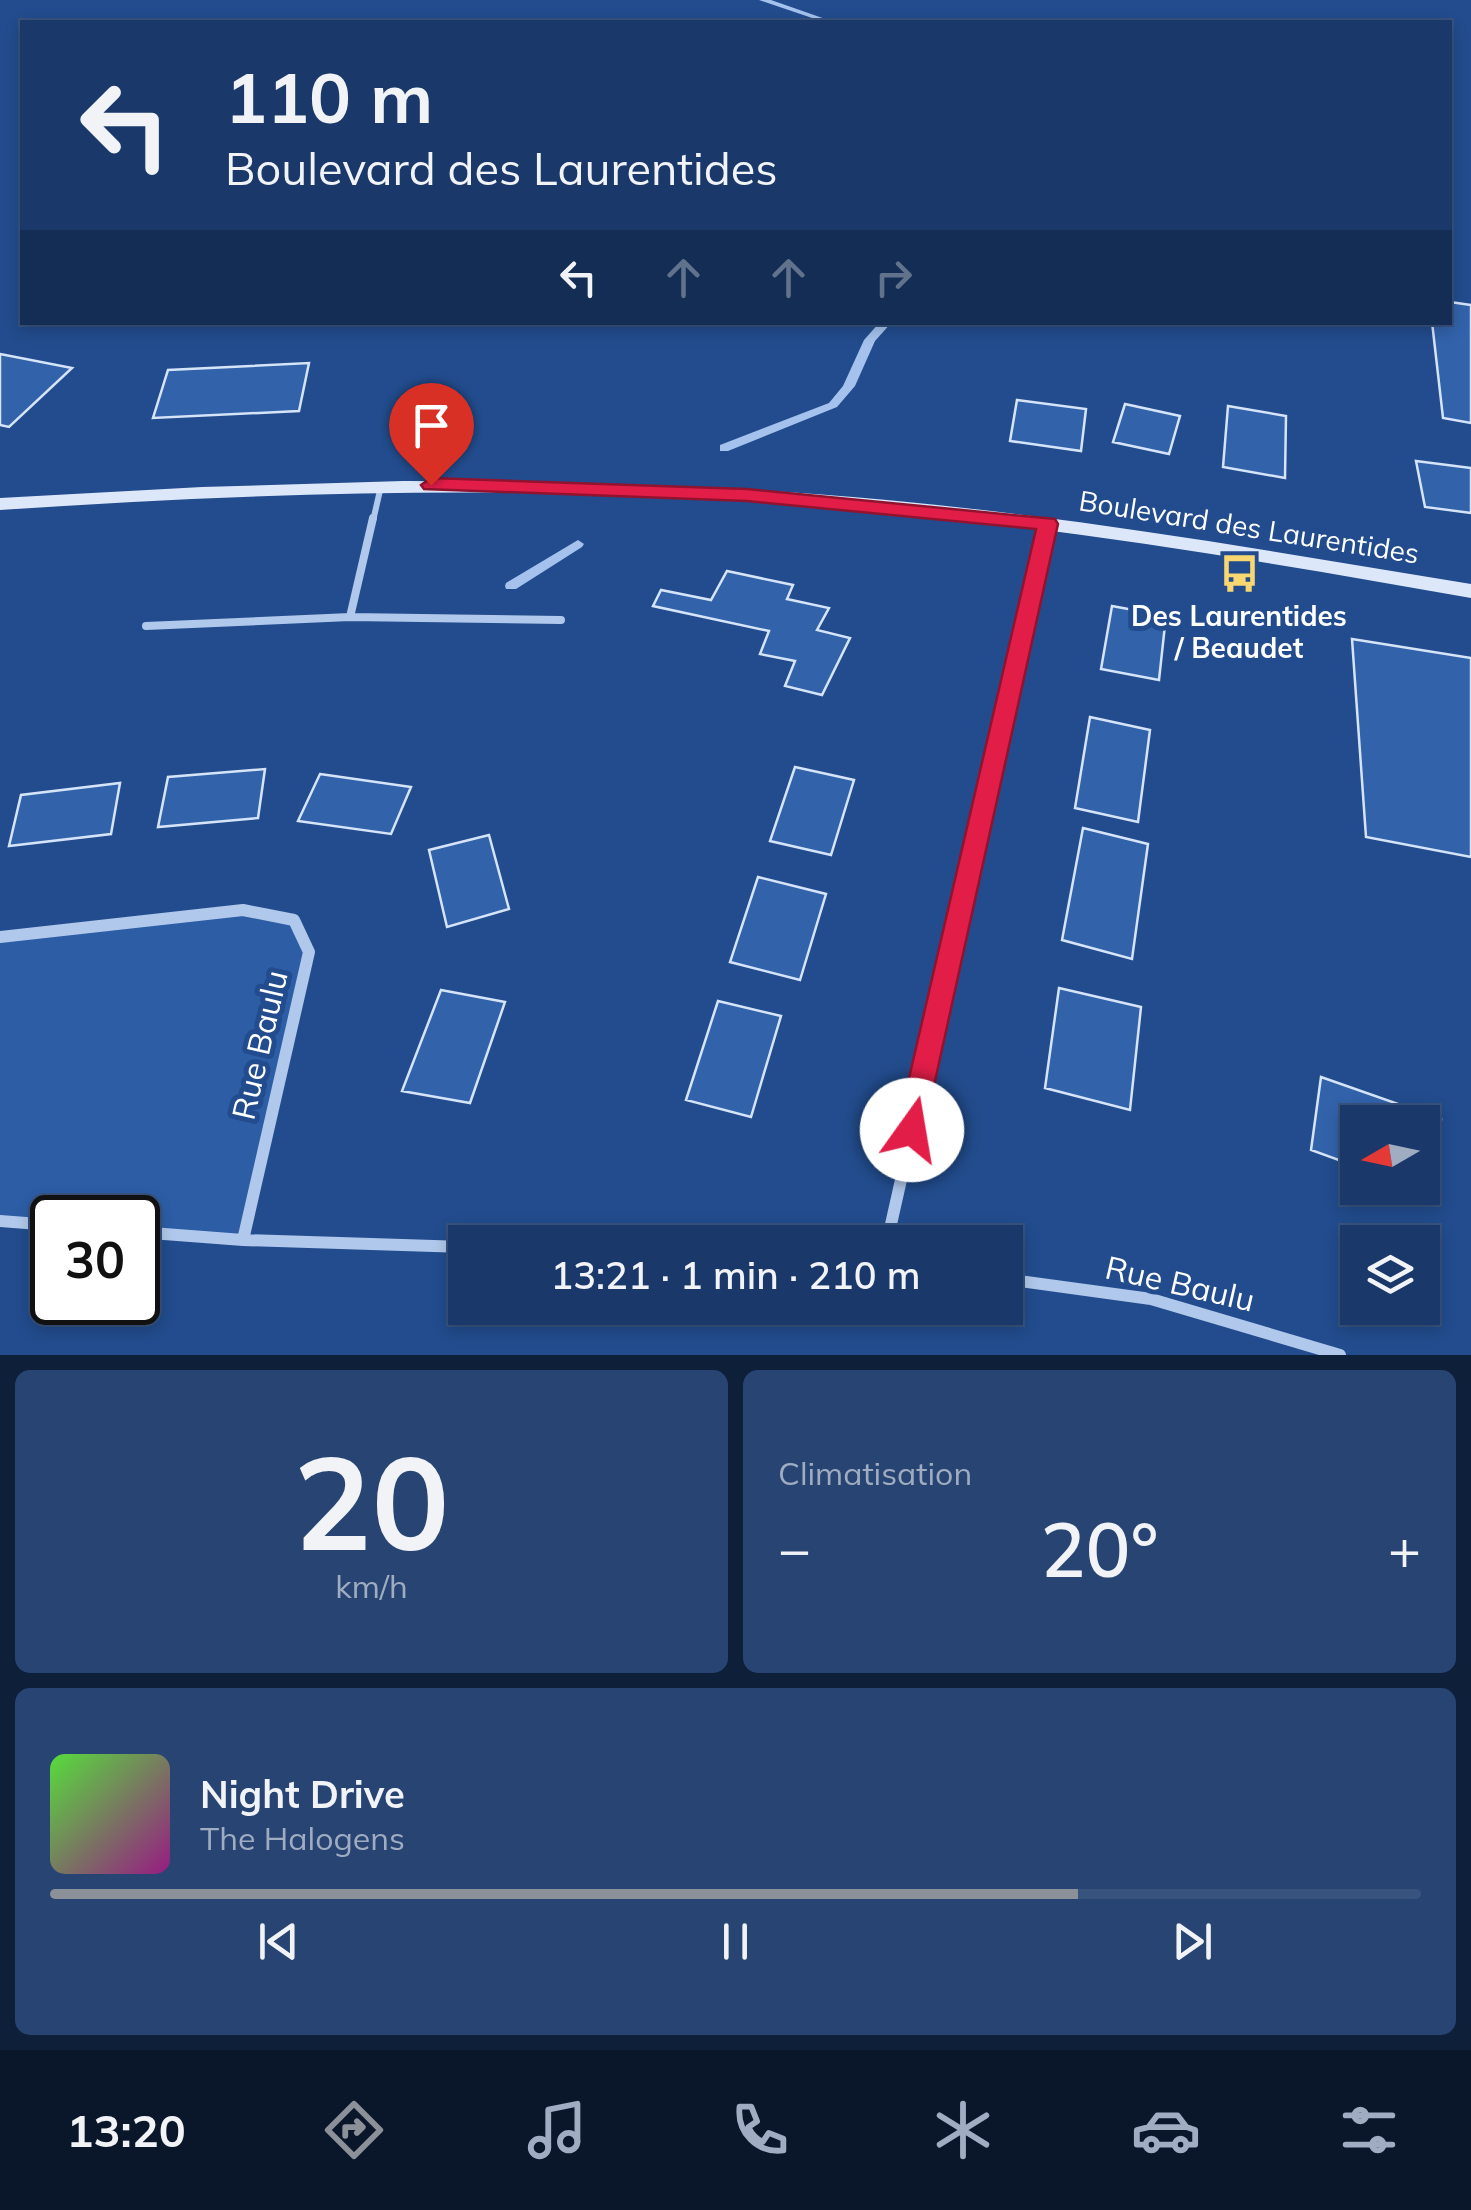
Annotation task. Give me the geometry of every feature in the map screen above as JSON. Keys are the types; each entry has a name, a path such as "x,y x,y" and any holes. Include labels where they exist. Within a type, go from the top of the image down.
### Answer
{"street":[{"name":"Boulevard des Laurentides","path":"0,504 208,491 381,486 711,493 1048,524 1226,548 1471,590"},
{"path":"890,1225 1048,524"},
{"name":"Rue Baulu","path":"0,937 243,910 294,920 310,952 243,1240"},
{"path":"0,1221 30,1223"},
{"path":"160,1234 448,1247"},
{"name":"Rue Baulu","path":"1023,1281 1151,1299 1340,1355"}],"lane":[{"path":"350,617 381,486"},
{"path":"146,626 350,617 561,620"}],"shaded area":[{"path":"243,910 294,920 309,952 243,1240 160,1234 160,1195 30,1195 30,1223 0,1221 0,937"}],"building":[{"path":"1452,302 1471,305 1471,423 1443,418 1432,325 1452,325"},
{"path":"0,354 72,368 9,427 0,425"},
{"path":"309,363 299,411 153,418 168,370"},
{"path":"1017,400 1086,409 1081,451 1010,441"},
{"path":"1125,404 1180,416 1169,454 1113,442"},
{"path":"1228,406 1286,416 1285,478 1223,467"},
{"path":"1416,461 1471,468 1471,513 1425,507"},
{"path":"727,571 793,585 787,599 829,608 817,630 850,638 822,695 785,686 795,661 760,654 769,631 653,606 661,590 711,600"},
{"path":"1112,606 1166,616 1159,680 1101,669"},
{"path":"1352,639 1471,658 1471,857 1366,837"},
{"path":"1090,717 1150,730 1138,822 1075,808"},
{"path":"795,767 854,780 831,855 770,841"},
{"path":"265,769 258,818 158,827 168,777"},
{"path":"320,774 411,787 391,834 298,821"},
{"path":"120,783 111,834 9,846 21,795"},
{"path":"1083,828 1148,844 1132,959 1062,940"},
{"path":"489,835 509,909 447,927 429,850"},
{"path":"758,877 826,894 800,980 730,962"},
{"path":"1059,988 1141,1007 1130,1110 1045,1088"},
{"path":"441,990 505,1002 470,1103 402,1091"},
{"path":"718,1001 781,1016 751,1117 686,1100"},
{"path":"1321,1077 1401,1105 1340,1105 1340,1160 1311,1150"}],"waterway":[{"path":"763,0 824,20"},
{"path":"724,448 833,405 849,386 870,340 883,325"},
{"path":"511,586 578,544"}],"place":[{"name":"Des Laurentides / Beaudet","path":"1239,574"}],"route":[{"path":"431,485 747,495 1048,524 912,1130"}]}
